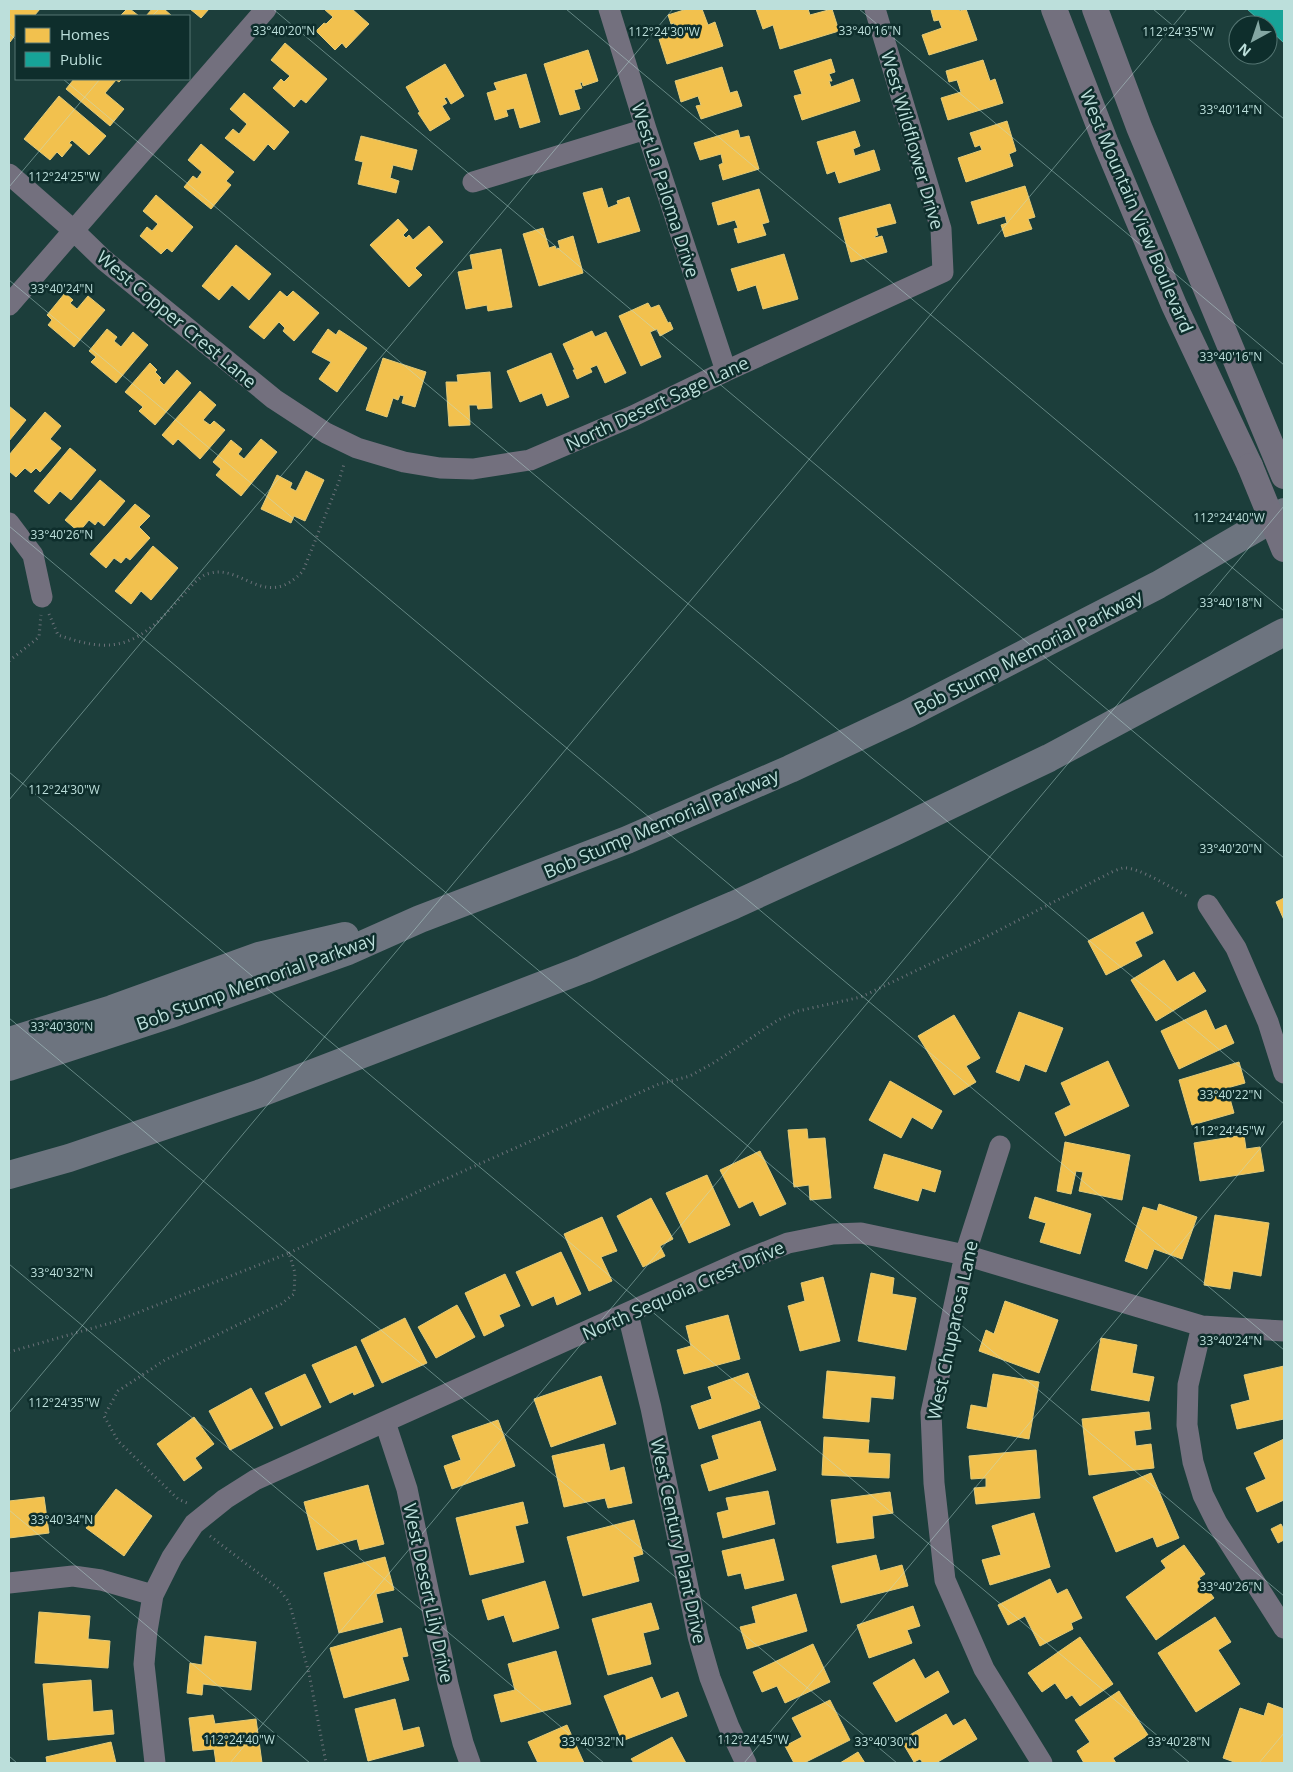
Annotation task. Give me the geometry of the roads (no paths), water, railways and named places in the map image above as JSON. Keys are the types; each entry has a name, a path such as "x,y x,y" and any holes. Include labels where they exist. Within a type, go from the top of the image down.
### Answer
{"highway":[{"name":"Bob Stump Memorial Parkway","path":"9,1067 168,1015 339,955 420,918 627,840 790,770 909,713 1158,585 1284,512"},
{"path":"9,1175 69,1158 261,1093 584,969 894,832 1049,758 1284,632"},
{"path":"9,1041 112,1009 259,956 420,918"},
{"path":"9,1182 69,1158"}],"street":[{"path":"9,304 266,9"},
{"name":"West La Paloma Drive","path":"609,9 646,129 726,371"},
{"name":"West Wildflower Drive","path":"875,9 941,229 943,272"},
{"name":"West Mountain View Boulevard","path":"1054,9 1174,305 1250,466 1284,549"},
{"name":"West Mountain View Boulevard","path":"1095,9 1139,127 1279,464"},
{"path":"473,182 646,129"},
{"name":"West Copper Crest Lane","path":"9,174 74,230 104,260 274,399 326,433 353,446"},
{"name":"North Desert Sage Lane","path":"353,446 404,462 440,468 473,468 530,460 633,416 726,371 943,272"},
{"path":"9,523 33,555 42,597"},
{"path":"1208,905 1236,948 1268,1022 1284,1073"},
{"name":"West Chuparosa Lane","path":"1000,1146 965,1255 931,1413 934,1483 945,1580 984,1669 1042,1763"},
{"name":"North Sequoia Crest Drive","path":"155,1763 144,1664 146,1630 153,1595 172,1557 194,1524 225,1499 254,1480 736,1264 788,1243 833,1234 861,1233 965,1255 1202,1326 1284,1331"},
{"name":"West Century Plant Drive","path":"628,1314 651,1408 698,1636 713,1686 746,1763"},
{"path":"1202,1326 1188,1385 1187,1425 1193,1462 1203,1495 1217,1524 1284,1628"},
{"name":"West Desert Lily Drive","path":"385,1422 407,1489 448,1685 463,1744 470,1763"},
{"path":"9,1583 73,1576 101,1580 153,1595"}]}
